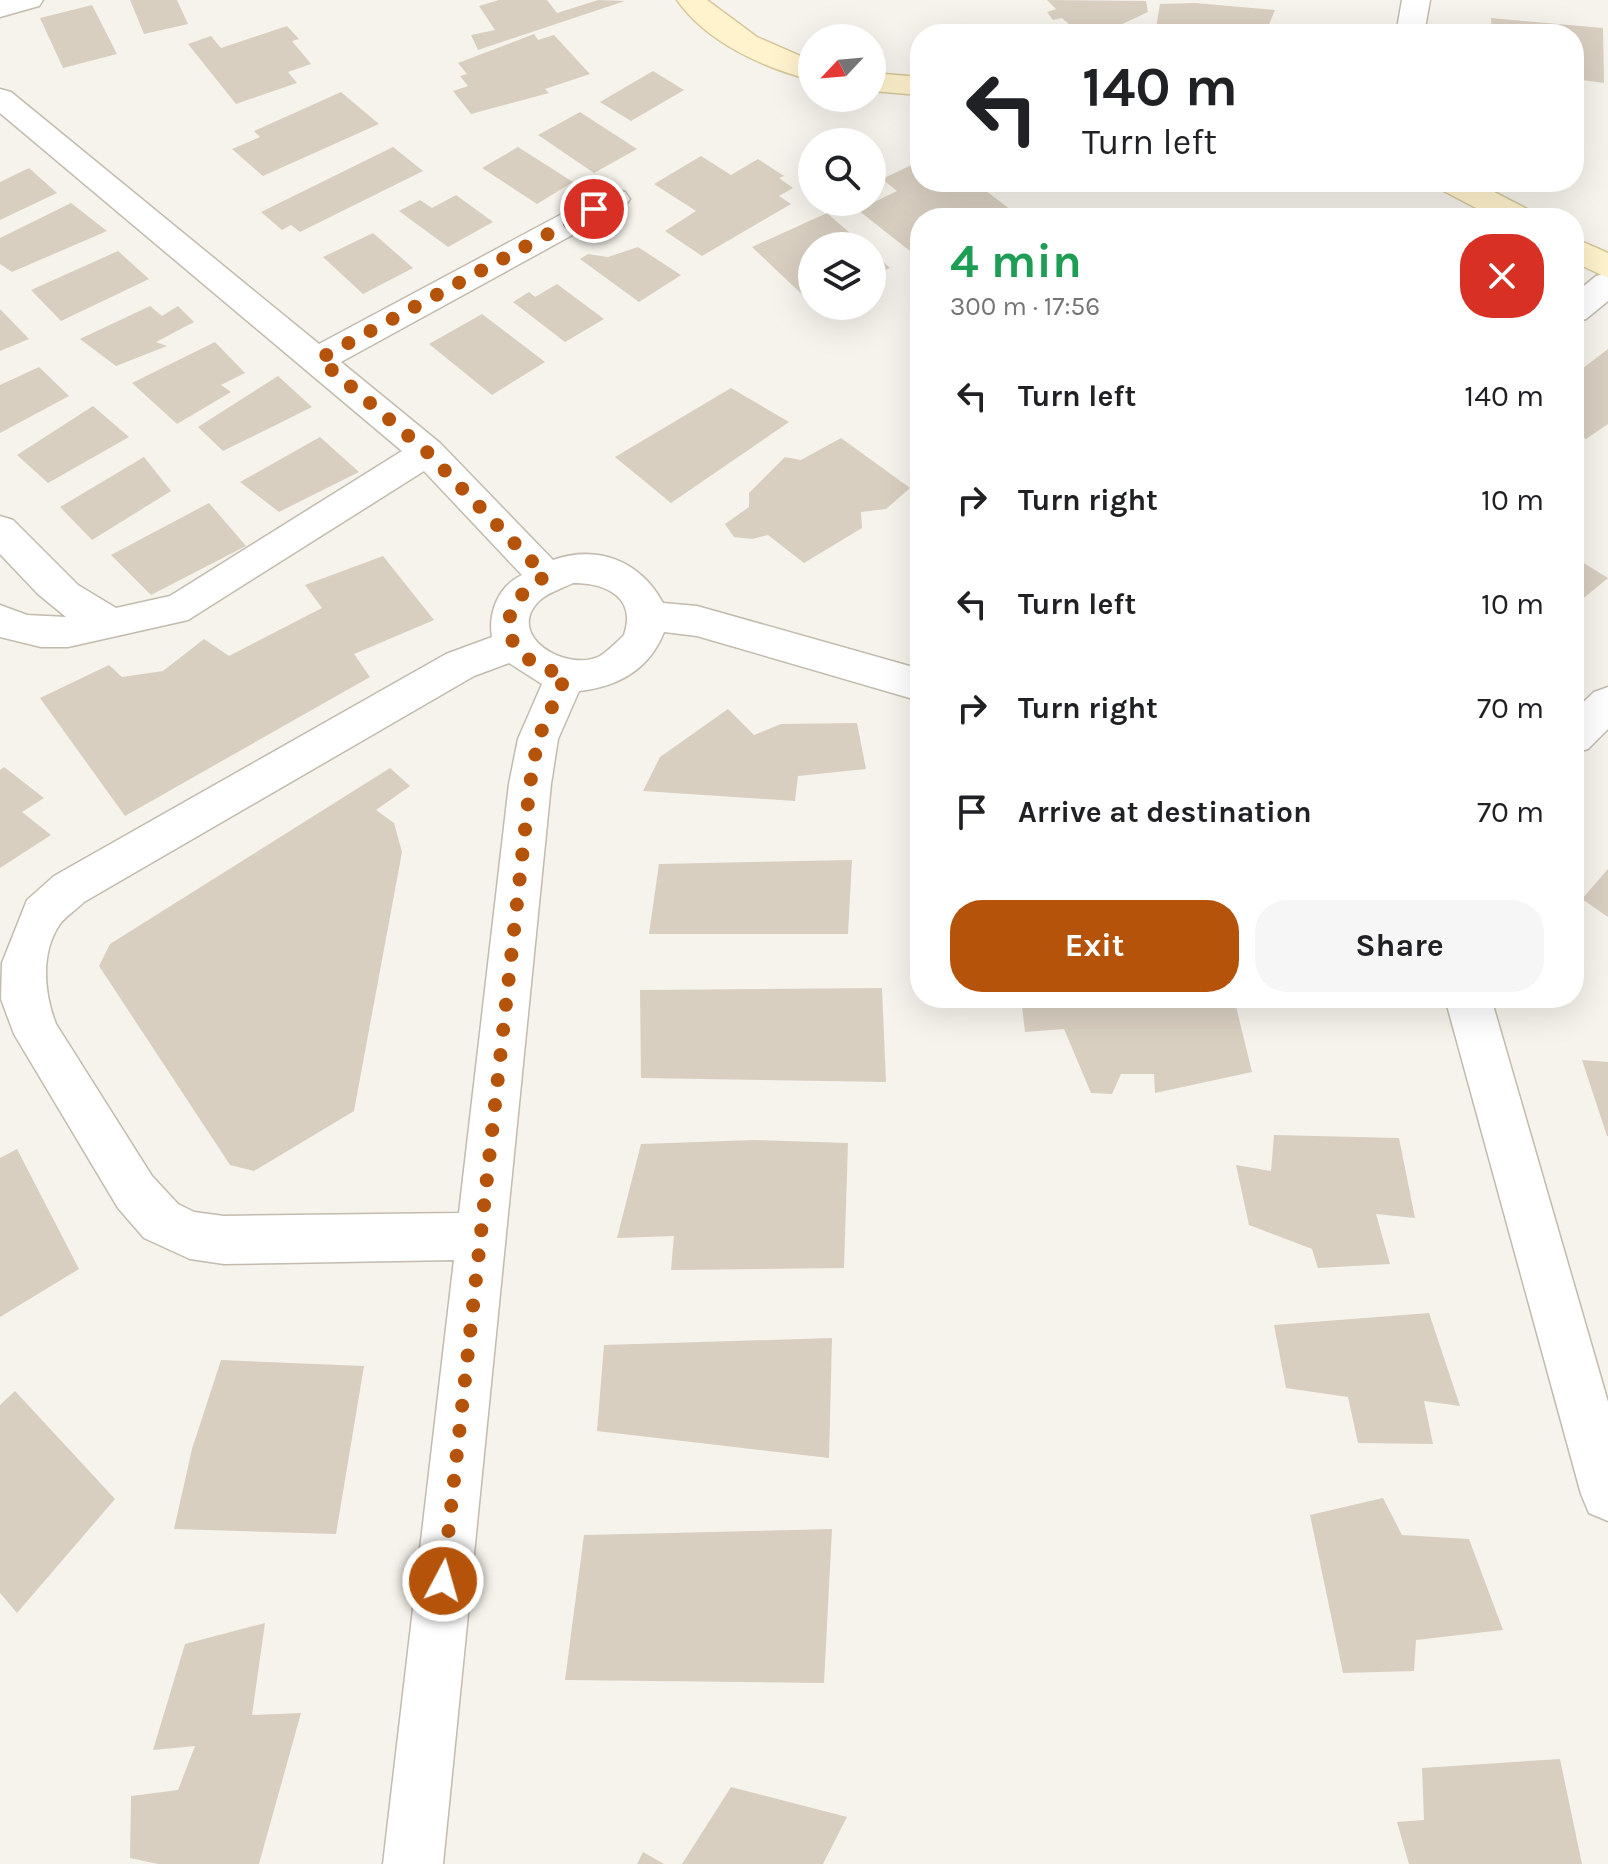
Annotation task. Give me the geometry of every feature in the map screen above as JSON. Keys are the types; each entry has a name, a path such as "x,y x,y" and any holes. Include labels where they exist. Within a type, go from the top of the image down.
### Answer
{"main road":[{"path":"691,0 718,28 761,52 798,66"},
{"path":"886,83 910,85"},
{"path":"1470,192 1501,208"},
{"path":"1584,254 1608,267"}],"street":[{"path":"0,8 29,0"},
{"path":"1412,24 1416,0"},
{"path":"0,98 319,359 427,452 546,576"},
{"path":"319,359 614,199"},
{"path":"1584,303 1608,284"},
{"path":"0,620 17,629 61,634 112,623 139,621 184,606 427,452"},
{"path":"0,530 70,603 86,614 112,623"},
{"path":"568,569 613,573 631,584 643,598 648,616 646,631 638,646 625,659 597,672 566,675 544,670 526,660 513,645 508,630 510,614 517,599 546,576 568,569"},
{"path":"648,616 697,621 910,682"},
{"path":"481,1236 224,1240 190,1235 161,1221 135,1192 37,1034 24,999 24,963 42,913 69,889 460,665 513,645"},
{"path":"413,1864 530,784 538,739 566,675"},
{"path":"1584,727 1608,703"},
{"path":"1471,1008 1608,1494"}],"building":[{"path":"130,0 177,0 188,24 144,34"},
{"path":"499,0 547,0 557,13 598,0 625,1 478,50 471,35 495,30 479,6"},
{"path":"1047,0 1146,1 1148,12 1122,24 1069,24 1062,18 1053,20 1047,12 1056,9"},
{"path":"1195,3 1275,10 1269,24 1157,24 1160,4"},
{"path":"92,5 117,54 63,68 40,18"},
{"path":"1491,18 1558,24 1491,24"},
{"path":"287,26 299,39 292,41 311,64 288,72 297,83 236,104 188,44 211,36 221,48"},
{"path":"1584,26 1603,28 1604,83 1584,80"},
{"path":"534,34 538,40 554,35 590,74 545,89 549,93 471,114 453,91 468,86 460,76 467,74 458,63"},
{"path":"653,71 684,90 631,121 600,102"},
{"path":"341,92 379,124 263,176 232,149 260,137 254,131"},
{"path":"580,112 637,149 594,173 538,135"},
{"path":"393,147 423,171 300,232 291,225 282,230 261,212"},
{"path":"518,147 573,182 537,204 482,168"},
{"path":"701,156 731,175 758,159 784,176 779,178 793,188 779,196 791,204 702,256 665,231 696,211 654,184"},
{"path":"910,166 910,192 987,192 1009,208 910,208 910,251 866,216 886,216 886,196 897,191 886,182 886,177"},
{"path":"29,168 57,193 0,220 0,182"},
{"path":"456,195 493,222 448,247 399,211 420,200 432,208"},
{"path":"71,203 107,231 12,272 0,264 0,238"},
{"path":"820,216 830,216 849,232 798,232 798,291 752,247"},
{"path":"373,233 413,268 363,294 323,257"},
{"path":"638,247 681,275 639,302 580,259 588,254 608,257"},
{"path":"118,251 149,279 61,321 31,290"},
{"path":"557,284 604,319 565,342 513,302 529,292 535,297"},
{"path":"150,306 162,316 178,306 194,322 156,342 167,346 116,366 80,339"},
{"path":"0,309 29,339 0,351"},
{"path":"482,314 545,362 492,395 429,344"},
{"path":"215,342 245,373 221,385 231,392 177,424 132,383"},
{"path":"1608,349 1608,424 1586,439 1584,438 1584,367"},
{"path":"39,367 69,396 0,433 0,385"},
{"path":"278,376 312,407 223,451 198,427"},
{"path":"731,388 789,422 671,503 615,457"},
{"path":"93,406 129,437 48,483 17,455"},
{"path":"320,437 359,472 279,512 240,482"},
{"path":"841,438 910,488 886,509 861,512 862,528 804,563 768,535 752,539 734,537 725,524 749,507 749,493 785,457 801,460"},
{"path":"144,457 171,491 92,540 60,507"},
{"path":"209,503 246,546 151,595 111,555"},
{"path":"383,556 434,620 354,654 370,677 125,816 40,698 109,665 122,677 163,671 204,639 229,656 322,608 305,585"},
{"path":"1584,563 1608,578 1584,598"},
{"path":"728,709 754,735 781,724 857,723 866,769 798,776 795,801 643,791 660,757"},
{"path":"4,767 44,798 22,812 51,835 0,868 0,770"},
{"path":"390,768 410,786 376,810 394,823 402,852 354,1111 254,1171 230,1165 99,966 110,944"},
{"path":"852,860 848,934 649,934 659,864"},
{"path":"1608,869 1608,917 1584,900"},
{"path":"882,988 886,1082 641,1078 640,990"},
{"path":"1022,1008 1236,1008 1252,1072 1155,1093 1154,1074 1121,1074 1112,1094 1091,1093 1064,1029 1025,1032"},
{"path":"1582,1060 1608,1062 1608,1136 1607,1136"},
{"path":"1274,1135 1399,1138 1415,1218 1376,1214 1390,1264 1318,1268 1312,1249 1249,1225 1236,1165 1271,1171"},
{"path":"754,1140 848,1143 844,1268 671,1270 674,1236 617,1238 641,1144"},
{"path":"17,1149 79,1269 0,1317 0,1158"},
{"path":"1429,1313 1460,1406 1424,1401 1433,1444 1358,1443 1348,1397 1286,1388 1274,1325"},
{"path":"832,1338 829,1458 597,1431 604,1345"},
{"path":"221,1360 364,1366 336,1534 174,1529 192,1449"},
{"path":"15,1391 115,1499 17,1613 0,1593 0,1405"},
{"path":"1383,1498 1402,1535 1469,1539 1503,1630 1416,1640 1414,1671 1343,1673 1310,1515"},
{"path":"832,1529 824,1683 565,1680 584,1535"},
{"path":"265,1623 252,1715 301,1713 259,1864 158,1864 130,1858 131,1796 178,1790 195,1746 153,1750 185,1644"},
{"path":"1560,1759 1582,1864 1409,1864 1397,1822 1424,1820 1422,1768"},
{"path":"731,1787 847,1817 823,1864 682,1864"},
{"path":"643,1852 664,1864 637,1864"}],"route":[{"path":"443,1581 530,784 538,739 566,675 544,670 526,660 513,645 508,630 510,614 517,599 546,576 427,452 319,359 594,209"}]}
